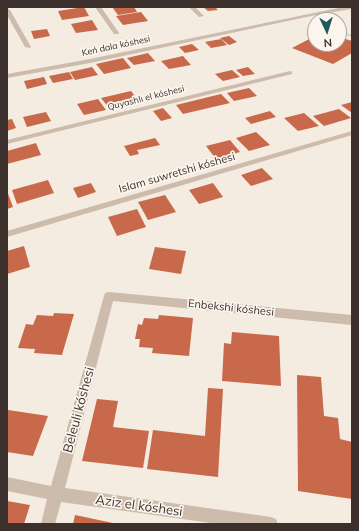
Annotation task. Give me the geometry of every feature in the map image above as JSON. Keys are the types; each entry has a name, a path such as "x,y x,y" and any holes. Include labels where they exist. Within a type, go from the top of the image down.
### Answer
{"street":[{"path":"98,7 116,33"},
{"path":"192,7 201,16"},
{"name":"Keń dala kóshesi","path":"7,76 352,7"},
{"path":"7,10 28,46"},
{"name":"Quyashlı el kóshesi","path":"7,142 290,73"},
{"name":"Islam suwretshi kóshesi","path":"7,234 352,133"},
{"name":"Enbekshi kóshesi","path":"109,296 352,320"},
{"name":"Beleuli kóshesi","path":"48,524 109,296"},
{"name":"Aziz el kóshesi","path":"7,484 56,494 271,524"}],"building":[{"path":"84,7 89,16 62,20 58,11"},
{"path":"112,7 134,7 137,12 118,15"},
{"path":"203,7 215,7 218,10 208,11"},
{"path":"141,12 148,21 123,25 116,16"},
{"path":"92,20 98,30 76,33 71,24"},
{"path":"47,29 50,36 34,39 31,31"},
{"path":"229,36 237,42 229,45 220,38"},
{"path":"221,39 227,45 211,48 205,42"},
{"path":"347,39 352,41 352,53 333,64 292,48 307,40 307,52 347,52"},
{"path":"192,44 199,50 185,53 179,47"},
{"path":"148,53 155,61 134,65 127,58"},
{"path":"183,56 191,65 169,69 161,61"},
{"path":"123,58 131,68 104,74 96,64"},
{"path":"92,67 98,75 75,80 70,72"},
{"path":"248,67 255,74 243,76 236,70"},
{"path":"232,70 240,77 223,81 215,74"},
{"path":"69,72 73,79 53,83 49,76"},
{"path":"44,77 47,84 27,89 24,81"},
{"path":"249,88 257,96 234,101 227,93"},
{"path":"131,91 139,101 109,108 101,98"},
{"path":"221,94 230,103 183,114 176,105"},
{"path":"98,99 106,110 84,115 77,104"},
{"path":"352,102 352,113 341,105"},
{"path":"163,108 172,118 161,121 153,111"},
{"path":"339,109 351,118 324,126 313,116"},
{"path":"270,111 276,117 251,124 245,118"},
{"path":"46,112 51,121 27,127 23,117"},
{"path":"304,113 319,126 298,131 284,118"},
{"path":"12,119 16,128 7,131 7,120"},
{"path":"256,132 270,145 249,151 236,138"},
{"path":"155,138 160,145 137,150 139,154 130,156 124,146"},
{"path":"230,140 240,152 216,159 206,146"},
{"path":"36,143 41,155 7,164 7,151"},
{"path":"262,168 273,179 251,186 241,175"},
{"path":"48,180 54,193 17,204 12,190"},
{"path":"91,183 96,192 78,198 73,188"},
{"path":"213,183 223,197 199,204 189,190"},
{"path":"7,191 13,207 7,209"},
{"path":"165,195 176,212 148,220 138,202"},
{"path":"137,209 146,227 117,236 108,217"},
{"path":"24,246 30,267 7,274 7,251"},
{"path":"155,247 186,251 181,274 149,269"},
{"path":"54,313 74,314 62,355 34,353 35,349 18,348 26,324 33,325 37,315 53,316"},
{"path":"159,315 193,318 189,356 152,353 153,348 139,347 140,339 135,339 138,324 142,325 144,318 158,319"},
{"path":"232,332 279,336 281,386 222,381 224,343 231,344"},
{"path":"297,375 321,377 324,416 338,418 340,439 352,442 352,499 298,491"},
{"path":"208,388 223,389 218,477 147,469 153,430 205,436"},
{"path":"97,399 118,401 113,427 149,431 143,468 82,461"},
{"path":"8,410 48,416 33,456 7,452"},
{"path":"7,501 30,505 24,524 7,524"},
{"path":"75,515 113,523 113,524 73,524"}]}
